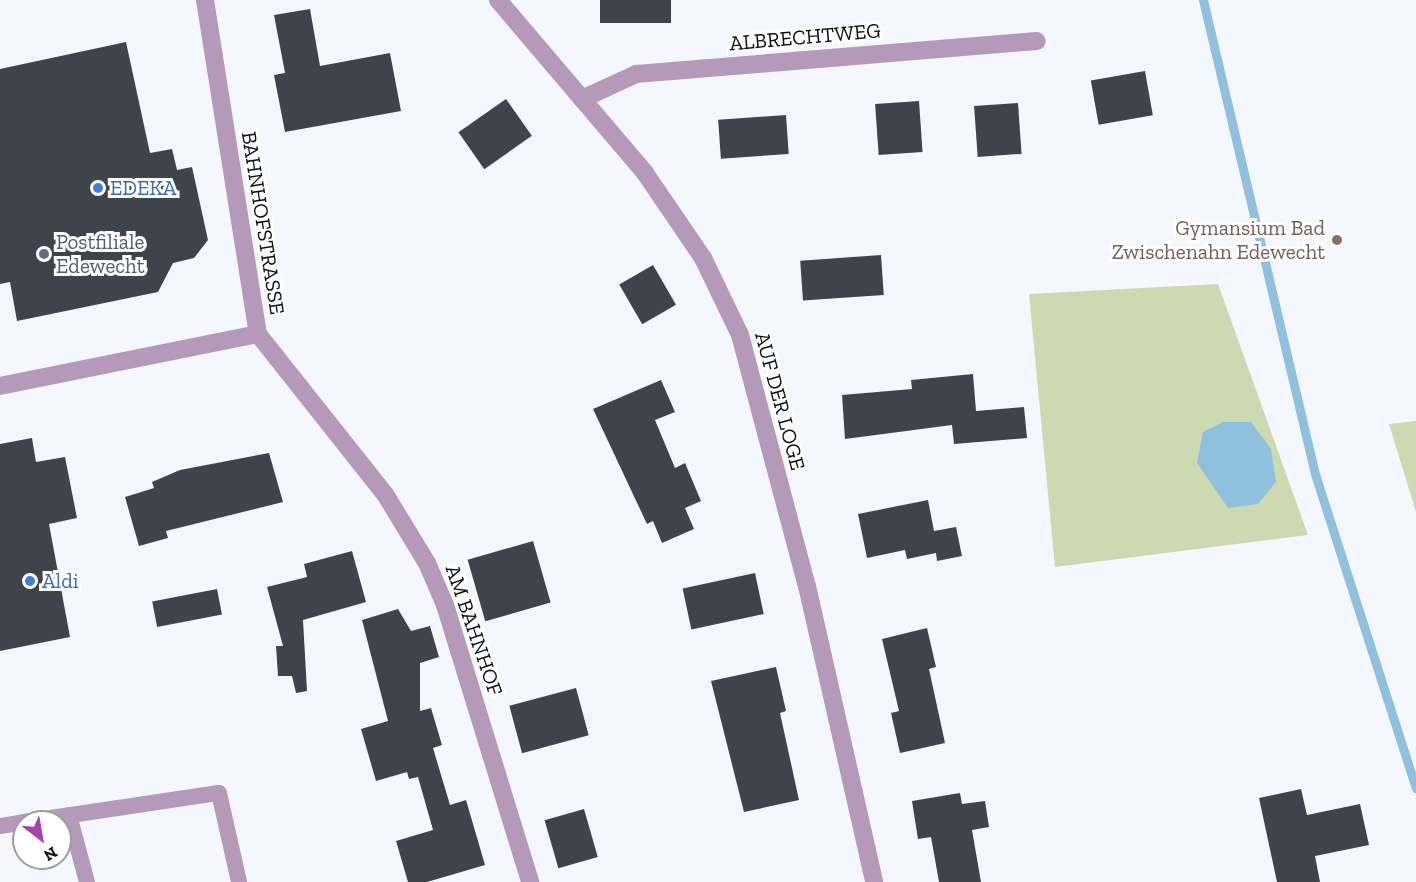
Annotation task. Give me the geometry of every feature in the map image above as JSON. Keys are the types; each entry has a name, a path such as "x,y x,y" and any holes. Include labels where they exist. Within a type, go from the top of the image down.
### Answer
{"street":[{"name":"BAHNHOFSTRASSE","path":"0,386 258,334 205,0"},
{"name":"AUF DER LOGE","path":"498,0 645,173 696,249 740,335 807,586 874,882"},
{"name":"ALBRECHTWEG","path":"582,99 636,74 1037,41"},
{"name":"AM BAHNHOF","path":"258,334 385,494 427,563 445,605 530,882"}],"lane":[{"path":"72,815 219,793 239,882"},
{"path":"72,826 87,882"}],"green space":[{"path":"1218,284 1308,535 1055,567 1029,294"},
{"path":"1416,421 1416,512 1389,424"}],"water":[{"path":"1223,422 1251,422 1271,449 1276,482 1258,504 1228,508 1197,463 1203,432"}],"building":[{"path":"600,0 671,0 671,23 600,23"},
{"path":"310,9 320,66 390,53 401,111 285,132 274,75 285,73 274,15"},
{"name":"EDEKA","path":"126,42 150,153 172,149 177,170 192,167 208,240 194,258 173,263 158,292 17,321 10,282 0,284 0,69"},
{"path":"1145,71 1153,115 1099,125 1091,81"},
{"path":"506,99 532,136 484,169 458,132"},
{"path":"919,101 923,152 879,155 875,104"},
{"path":"1018,103 1022,154 978,157 974,106"},
{"path":"786,115 789,154 721,159 718,120"},
{"path":"881,255 884,295 803,301 800,261"},
{"path":"653,265 676,305 642,324 619,284"},
{"path":"973,374 976,411 1024,407 1027,438 954,444 952,425 845,439 842,395 912,389 911,380"},
{"path":"661,380 675,412 655,420 675,468 685,463 701,501 685,508 694,529 662,543 653,521 647,524 593,409"},
{"name":"Aldi","path":"32,438 36,462 65,457 77,518 49,524 70,637 0,651 0,444"},
{"path":"269,453 283,502 166,531 168,538 139,546 125,497 154,488 152,482 180,470"},
{"path":"928,500 934,531 956,527 962,556 937,561 936,553 907,559 905,550 867,558 858,514"},
{"path":"533,541 551,603 485,621 468,560"},
{"path":"352,551 366,602 303,620 307,691 296,693 292,676 278,676 276,646 283,646 267,587 307,577 304,564"},
{"path":"755,573 764,614 691,629 683,588"},
{"path":"217,589 222,615 157,627 152,602"},
{"path":"398,609 411,631 430,626 439,657 420,663 420,711 431,708 442,745 433,748 450,805 466,800 485,865 427,882 408,882 396,841 433,830 418,777 409,779 407,772 376,781 361,729 388,721 362,620"},
{"path":"927,628 936,667 929,669 945,743 900,753 891,713 899,711 882,639"},
{"path":"776,667 786,711 780,713 799,800 744,812 711,681"},
{"path":"576,688 589,735 522,753 509,706"},
{"path":"1301,789 1307,815 1360,804 1369,845 1315,856 1320,882 1277,882 1259,798"},
{"path":"960,793 962,804 985,801 989,827 972,830 981,882 939,882 931,837 918,839 912,801"},
{"path":"584,809 598,857 558,868 545,820"}],"waterway":[{"path":"1203,0 1315,474 1416,788"}],"place":[{"name":"EDEKA","path":"98,188"},
{"name":"Gymansium Bad Zwischenahn Edewecht","path":"1337,240"},
{"name":"Postfiliale Edewecht","path":"44,254"},
{"name":"Aldi","path":"30,581"}]}
